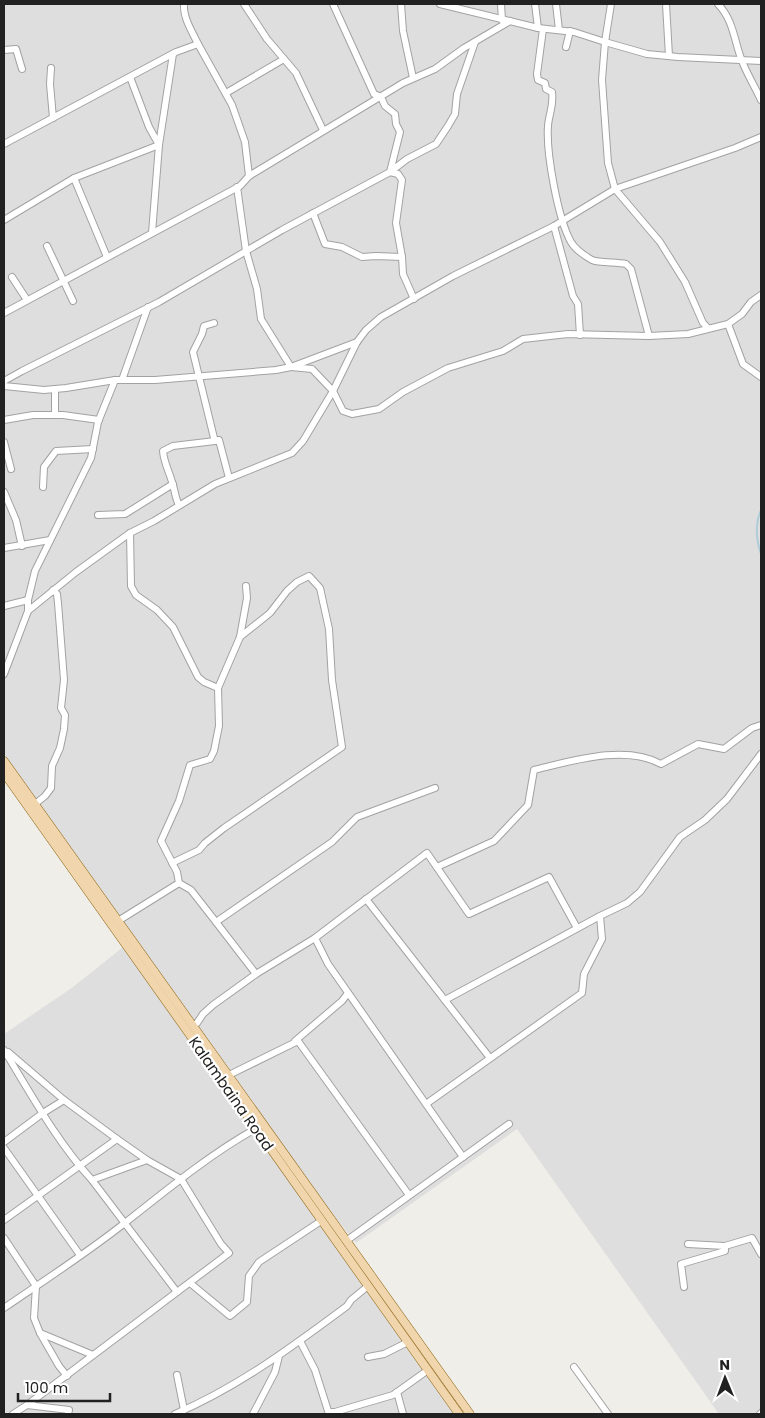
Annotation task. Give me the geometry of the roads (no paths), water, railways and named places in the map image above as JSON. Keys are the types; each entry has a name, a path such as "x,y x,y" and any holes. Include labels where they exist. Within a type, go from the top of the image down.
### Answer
{"main road":[{"path":"4,761 470,1414"},
{"name":"Kalambaina Road","path":"4,773 459,1414"}],"street":[{"path":"184,4 188,24 232,105 245,142 249,176"},
{"path":"244,4 266,39 296,73 323,130"},
{"path":"333,4 374,94 381,97 385,106 395,114 396,124 400,132 390,172"},
{"path":"401,4 403,31 413,78"},
{"path":"440,4 506,21 541,28 570,31 647,54 761,61"},
{"path":"501,4 506,21"},
{"path":"535,4 541,28 537,74 538,80 546,83 546,89 552,92 554,102 548,124 549,156 563,221 572,244 588,257 594,261 626,264 631,269 649,336"},
{"path":"556,4 559,30"},
{"path":"611,4 602,80 608,163 615,189 660,242 685,282 703,323 708,328"},
{"path":"666,4 669,56"},
{"path":"718,4 726,14 734,31 742,61 761,100"},
{"path":"4,313 237,187 249,176 323,130 413,78 434,69 506,21"},
{"path":"566,47 570,31"},
{"path":"4,381 22,370 148,307 313,213 390,172 407,159 436,144 455,114 458,94 475,42"},
{"path":"4,144 173,54 198,44"},
{"path":"4,50 16,49 22,69"},
{"path":"152,233 159,145 173,54"},
{"path":"226,93 284,59"},
{"path":"51,68 50,84 53,118"},
{"path":"130,77 149,126 159,145"},
{"path":"28,611 105,550 130,533 215,484 292,453 303,442 333,391 357,342 366,330 381,317 453,276 554,226 615,189 735,148 761,137"},
{"path":"4,220 74,178 159,145"},
{"path":"390,172 398,174 402,180 396,224 403,274 414,299"},
{"path":"74,178 107,257"},
{"path":"237,187 246,251 257,289 262,319 291,367"},
{"path":"313,213 325,244 342,247 362,257 402,258"},
{"path":"554,226 573,296 578,304 580,334"},
{"path":"47,246 73,301"},
{"path":"12,277 27,300"},
{"path":"4,386 44,390 119,380 155,380 291,367 312,369 333,391 344,411 352,414 364,413 379,409 403,392 448,368 503,351 523,339 568,334 649,336 688,334 728,324 742,314 751,302 761,295"},
{"path":"4,674 28,611 28,600 35,571 82,476 93,449 99,420 119,380 148,307"},
{"path":"214,323 204,326 193,352 215,441"},
{"path":"728,324 743,364 761,377"},
{"path":"291,367 357,342"},
{"path":"55,389 55,415"},
{"path":"4,420 33,415 55,415 99,420"},
{"path":"179,505 164,461 163,451 174,446 219,440 229,478"},
{"path":"4,442 11,469"},
{"path":"43,487 44,467 56,451 93,449"},
{"path":"98,515 125,514 173,484"},
{"path":"4,492 16,520 22,546"},
{"path":"130,533 131,586 136,595 157,610 173,627 198,677 218,688"},
{"path":"4,548 50,540"},
{"path":"172,864 199,850 224,828 342,747 332,680 329,629 320,588 309,576 297,582 286,591 270,613 240,637"},
{"path":"246,586 247,598 240,637 218,688 219,726 214,751 210,759 190,765 179,800 161,841 177,872 179,883 191,890 256,974"},
{"path":"35,804 51,788 52,766 60,748 64,729 65,715 61,708 64,680 58,603 57,594 53,590"},
{"path":"4,606 28,600"},
{"path":"437,867 494,841 528,805 534,770 603,754 650,758 661,764 698,744 724,749 752,728 761,725"},
{"path":"444,1000 627,903 640,892 680,837 705,820 727,799 761,754"},
{"path":"216,922 332,842 357,818 435,788"},
{"path":"193,1025 213,1005 256,974 315,938 427,853 469,914 549,877 577,928"},
{"path":"118,921 179,883"},
{"path":"366,900 490,1058"},
{"path":"426,1104 582,993 584,974 602,939 600,916"},
{"path":"315,938 328,964 463,1157"},
{"path":"229,1075 295,1041 342,1001 348,993"},
{"path":"295,1041 298,1041 409,1195"},
{"path":"4,1049 64,1100 147,1160 180,1179 220,1244 229,1253 67,1376 13,1414"},
{"path":"4,1049 43,1113 79,1166 92,1180 177,1292"},
{"path":"4,1142 64,1100"},
{"path":"346,1241 508,1124"},
{"path":"4,1308 124,1224 180,1179 228,1145 256,1129"},
{"path":"4,1220 117,1139"},
{"path":"4,1148 80,1255"},
{"path":"92,1180 147,1160"},
{"path":"190,1282 230,1316 247,1302 249,1276 259,1262 322,1221"},
{"path":"4,1238 36,1286 34,1318 59,1366 67,1376"},
{"path":"688,1244 725,1246 752,1238 761,1254"},
{"path":"684,1287 681,1264 725,1251 725,1246"},
{"path":"175,1414 230,1387 279,1356 347,1306 351,1300 368,1286"},
{"path":"40,1332 93,1355"},
{"path":"300,1341 315,1370 329,1413 398,1392 428,1370"},
{"path":"368,1357 384,1354 408,1342"},
{"path":"253,1414 275,1372 279,1356"},
{"path":"574,1367 608,1414"},
{"path":"177,1375 184,1410"},
{"path":"398,1392 403,1414"},
{"path":"27,1405 69,1410 68,1414"}],"waterway":[{"path":"761,510 757,532 761,554"}]}
